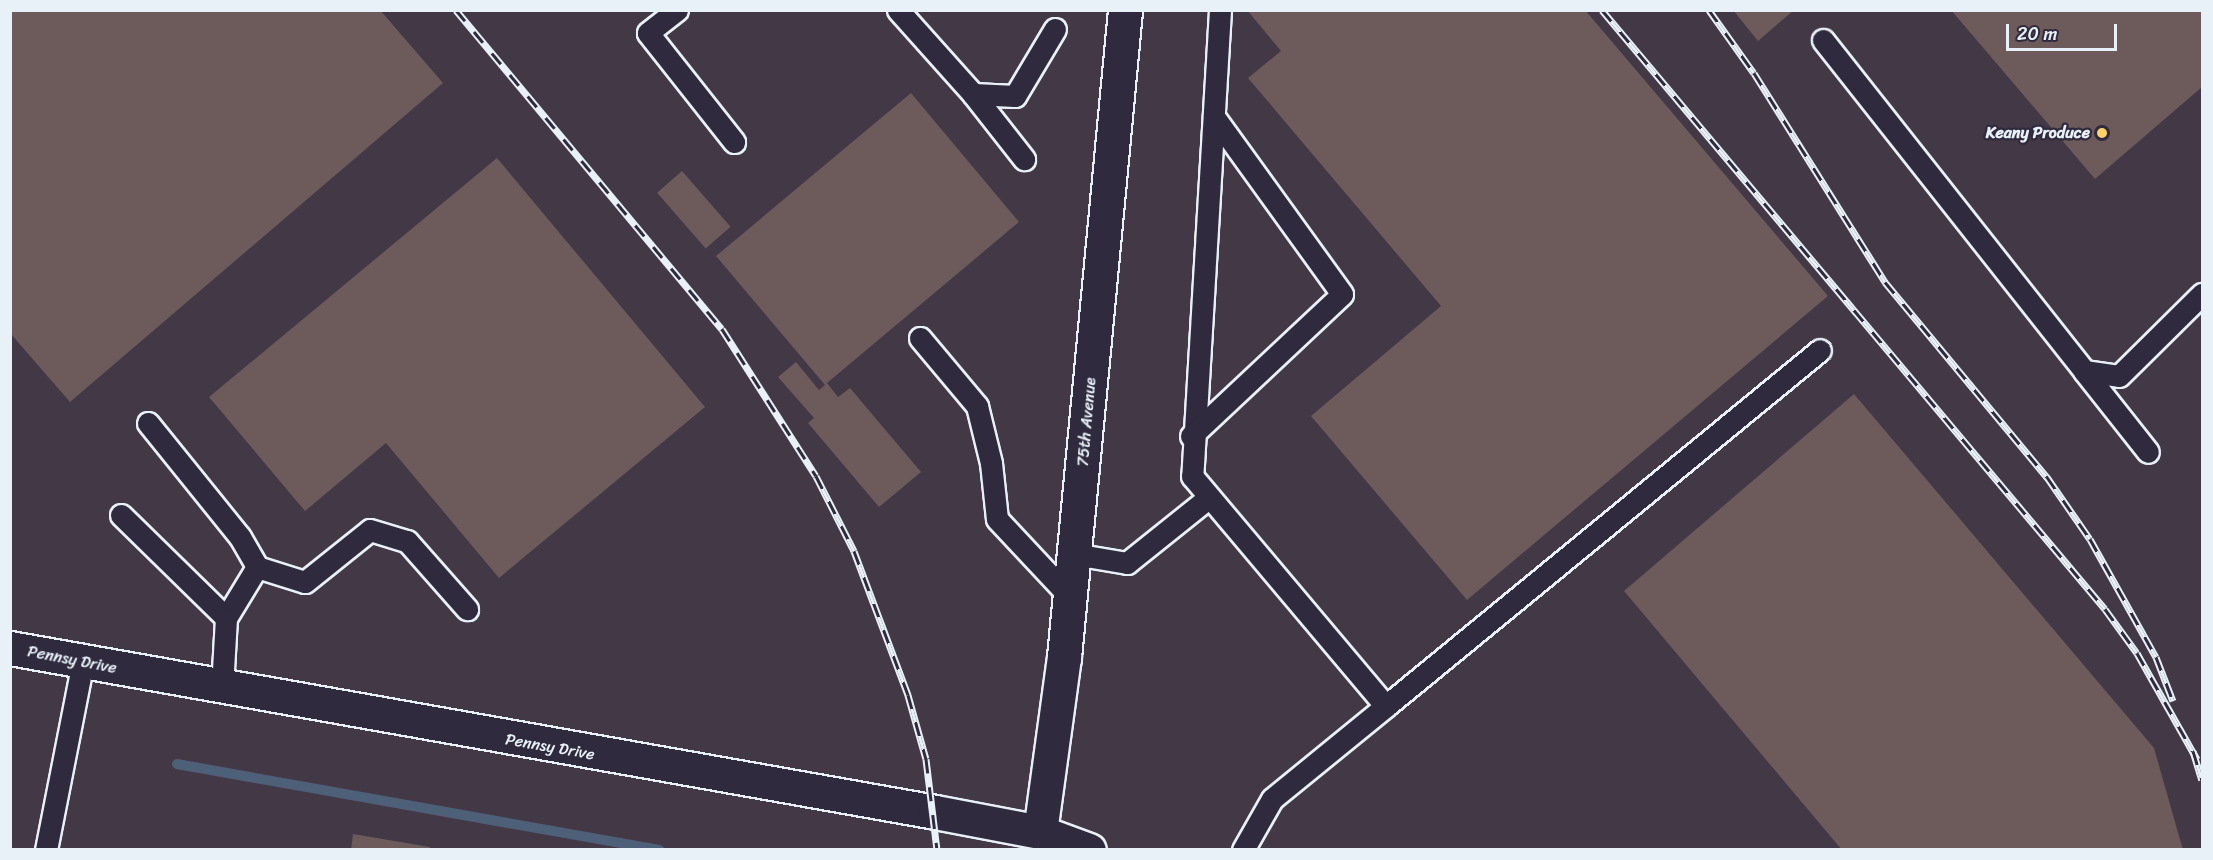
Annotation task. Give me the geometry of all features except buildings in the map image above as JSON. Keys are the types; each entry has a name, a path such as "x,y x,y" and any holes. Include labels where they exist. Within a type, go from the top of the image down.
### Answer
{"main road":[{"name":"75th Avenue","path":"1041,832 1070,597 1125,10"},
{"name":"Pennsy Drive","path":"10,648 1041,832 1089,849"}],"lane":[{"path":"677,10 648,33 734,142"},
{"path":"897,10 973,94 1024,159"},
{"path":"1220,10 1216,119 1191,436 1192,476 1207,499 1386,706"},
{"path":"973,94 1015,96 1055,29"},
{"path":"1823,40 2148,452"},
{"path":"1191,436 1342,294 1216,119"},
{"path":"2084,371 2119,376 2202,294"},
{"path":"920,338 977,406 992,463 997,519 1070,597"},
{"path":"1243,849 1272,799 1820,350"},
{"path":"148,423 240,537 256,567 305,582 370,530 407,541 467,609"},
{"path":"1074,554 1127,562 1207,499"},
{"path":"121,515 226,618"},
{"path":"222,687 226,618 256,567"},
{"path":"48,849 83,662"}],"waterway":[{"path":"177,764 659,850"}],"railway":[{"path":"456,10 722,329 816,476 854,551 908,695 926,759 937,850"},
{"path":"1602,10 2105,609 2137,653 2197,759"},
{"path":"1709,10 1754,73 1885,282 2047,477 2090,539 2156,657 2173,701"},
{"path":"2193,751 2202,780"}],"place":[{"name":"Keany Produce","path":"2102,133"}]}
